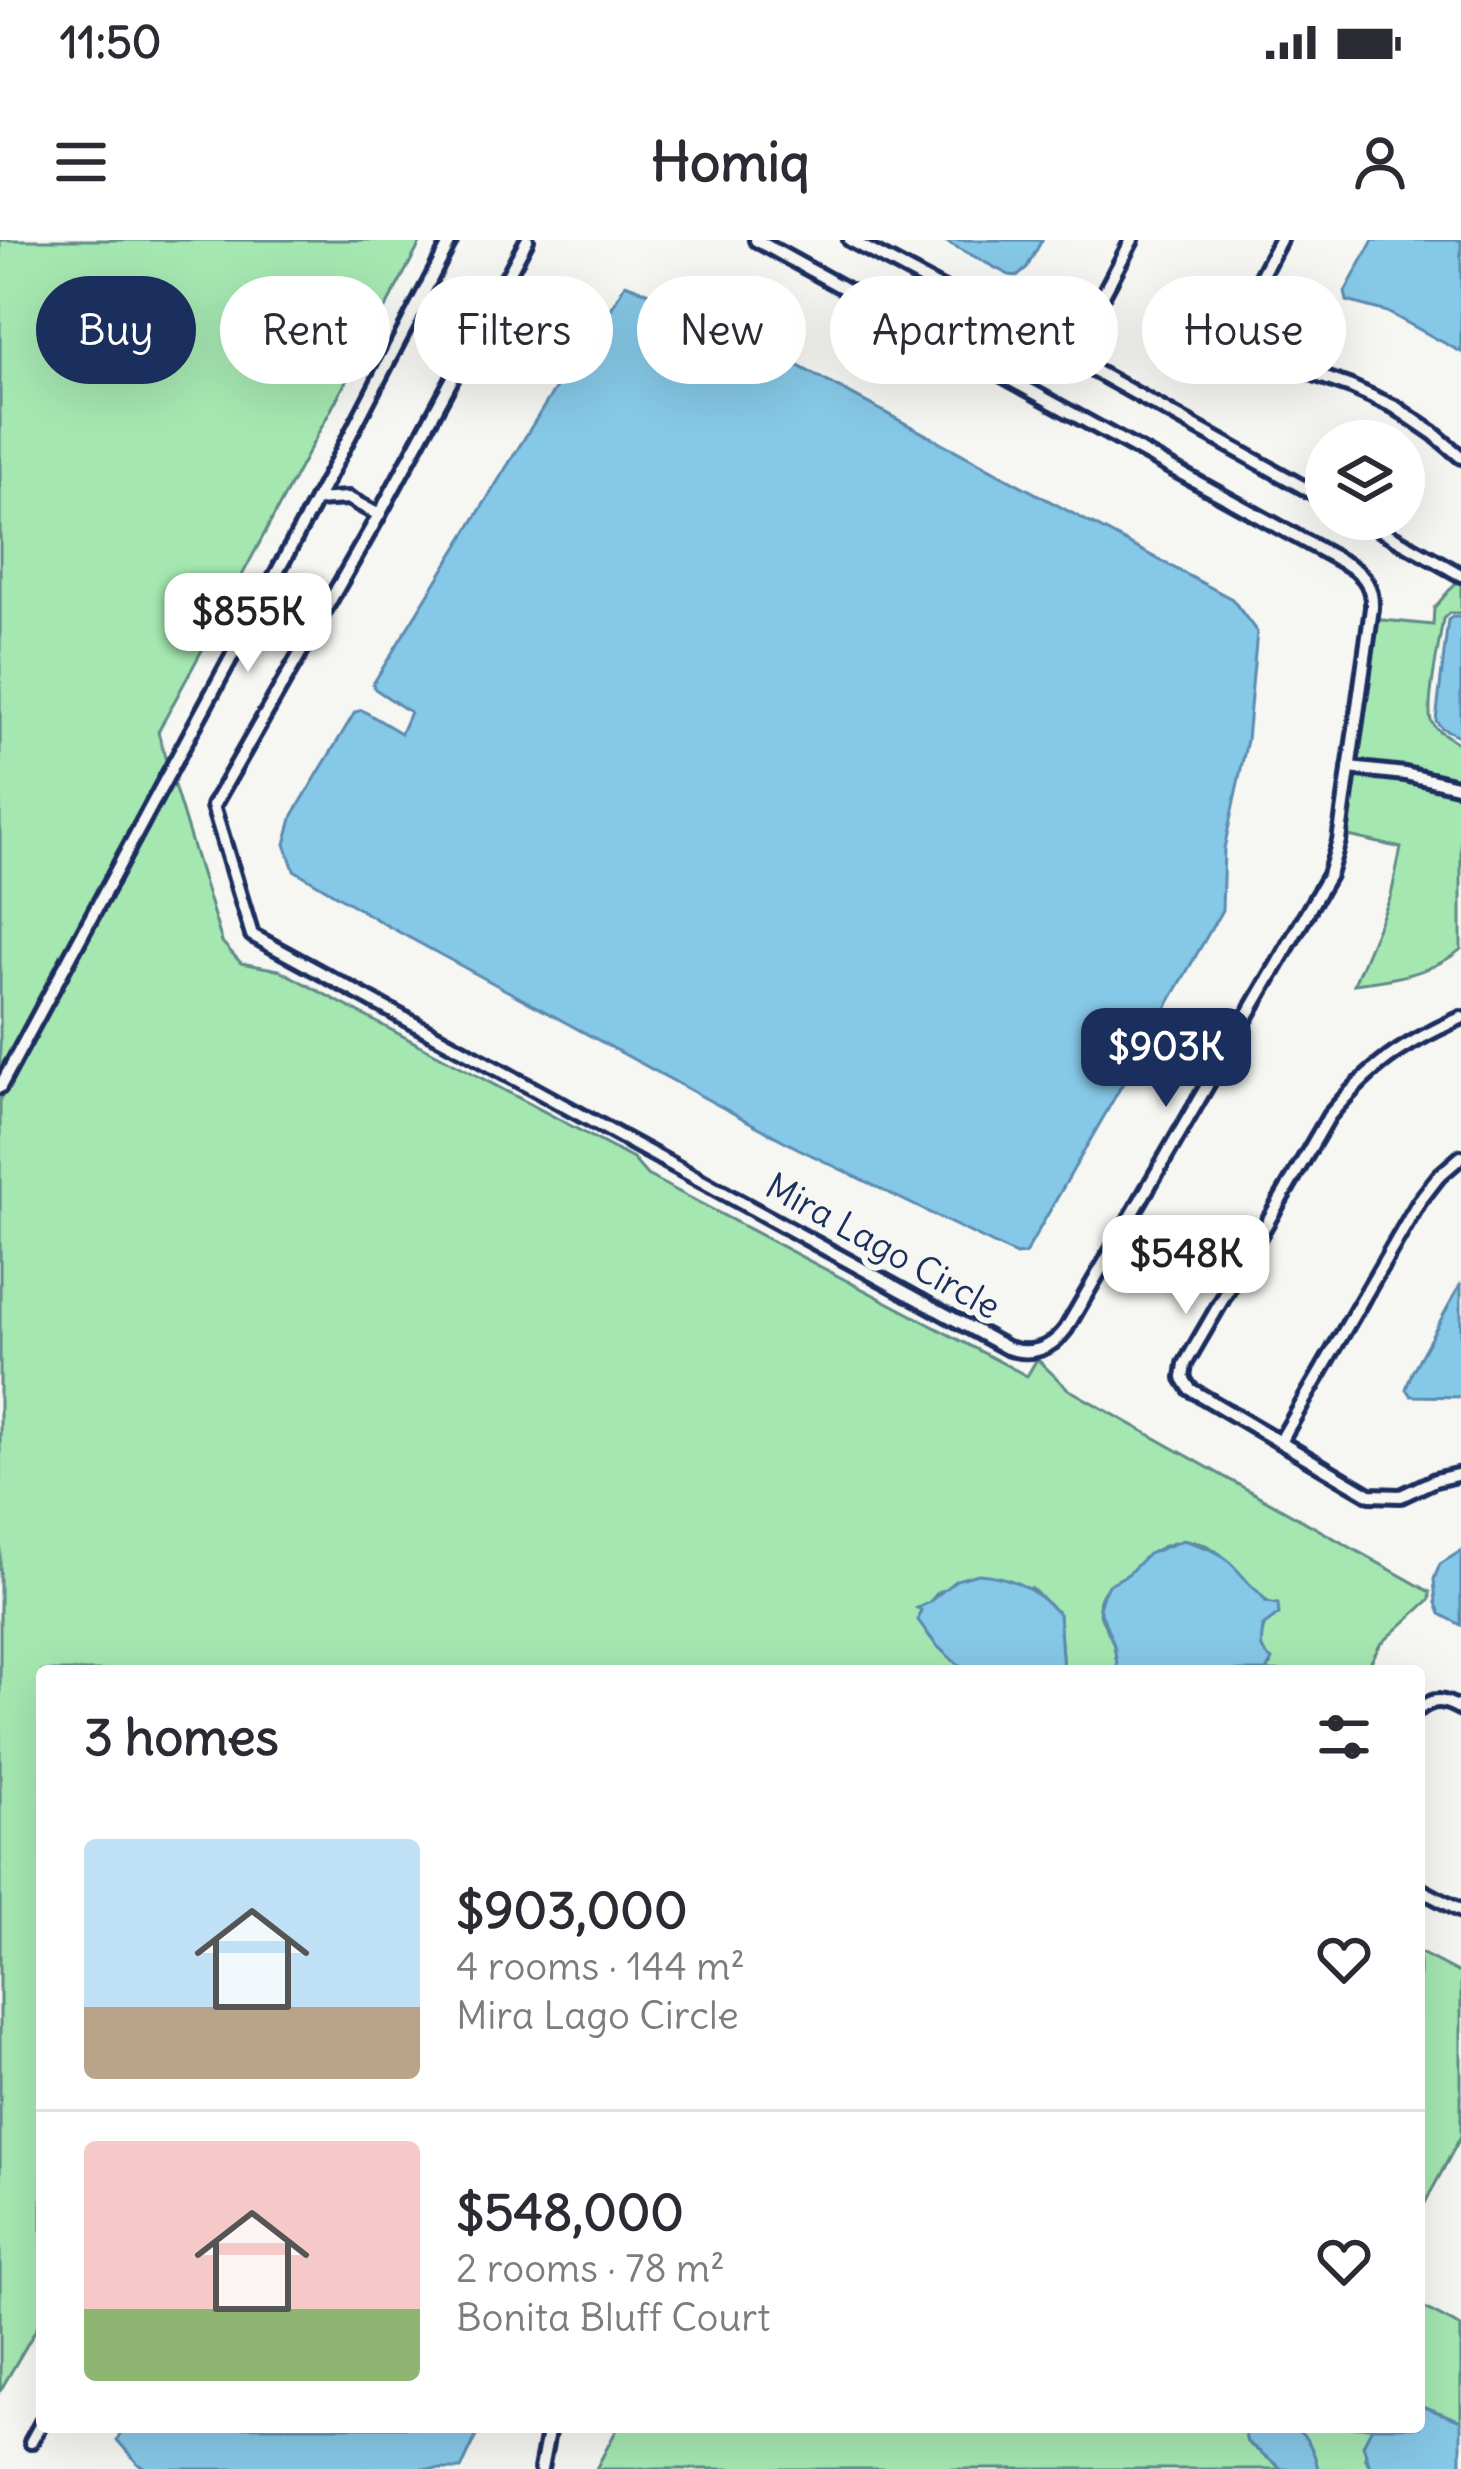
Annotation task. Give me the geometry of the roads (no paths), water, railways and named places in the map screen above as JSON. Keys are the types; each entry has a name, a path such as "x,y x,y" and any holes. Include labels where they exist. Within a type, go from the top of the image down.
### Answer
{"street":[{"path":"0,1087 451,240"},
{"name":"Mira Lago Circle","path":"527,240 379,515 212,806 252,935 1015,1351 1042,1349 1066,1329 1329,875 1339,841 1372,601 1369,586 1357,570 755,240"},
{"path":"850,240 918,276"},
{"path":"1113,276 1132,240"},
{"path":"1280,240 1236,324 1238,337 1271,359 1396,407 1461,457"},
{"path":"1118,384 1305,488"},
{"path":"331,472 348,498 379,515"},
{"path":"316,500 348,498"},
{"path":"1398,540 1461,575"},
{"path":"1349,767 1461,787"},
{"path":"1461,1018 1381,1061 1329,1116 1185,1364 1183,1378 1190,1389 1370,1495 1401,1496 1461,1474"},
{"path":"1280,1442 1419,1202 1461,1156"},
{"path":"1425,1705 1444,1700 1461,1709"},
{"path":"1425,1892 1461,1911"},
{"path":"31,2442 36,2433"},
{"path":"542,2469 548,2433"}],"water":[{"path":"943,240 1042,240 1026,269 1018,276"},
{"path":"1373,240 1461,240 1461,352 1387,312 1347,301 1346,290"},
{"path":"625,284 637,289 637,384 806,384 806,370 1232,599 1257,632 1247,740 1224,849 1222,910 1025,1254 1016,1255 797,1148 386,925 294,870 285,844 293,815 355,712 362,710 401,733 410,712 373,684 558,384 613,384 613,305"},
{"path":"1452,617 1461,617 1461,737 1436,721"},
{"path":"1461,1283 1461,1397 1411,1396 1406,1389 1412,1372"},
{"path":"1183,1540 1205,1547 1232,1564 1266,1602 1278,1604 1279,1614 1263,1626 1262,1649 1272,1660 1269,1665 1117,1665 1099,1608 1108,1585 1148,1554"},
{"path":"1461,1551 1461,1625 1440,1614 1434,1579 1440,1564"},
{"path":"978,1574 1002,1578 1041,1598 1059,1614 1063,1665 958,1665 936,1645 918,1620 921,1610 917,1608 956,1580"},
{"path":"1425,2407 1461,2421 1461,2469 1371,2469 1363,2445 1369,2433 1425,2433"},
{"path":"120,2433 478,2433 461,2469 147,2469 117,2440"},
{"path":"1245,2433 1301,2433 1318,2469 1282,2469 1247,2442"}]}
